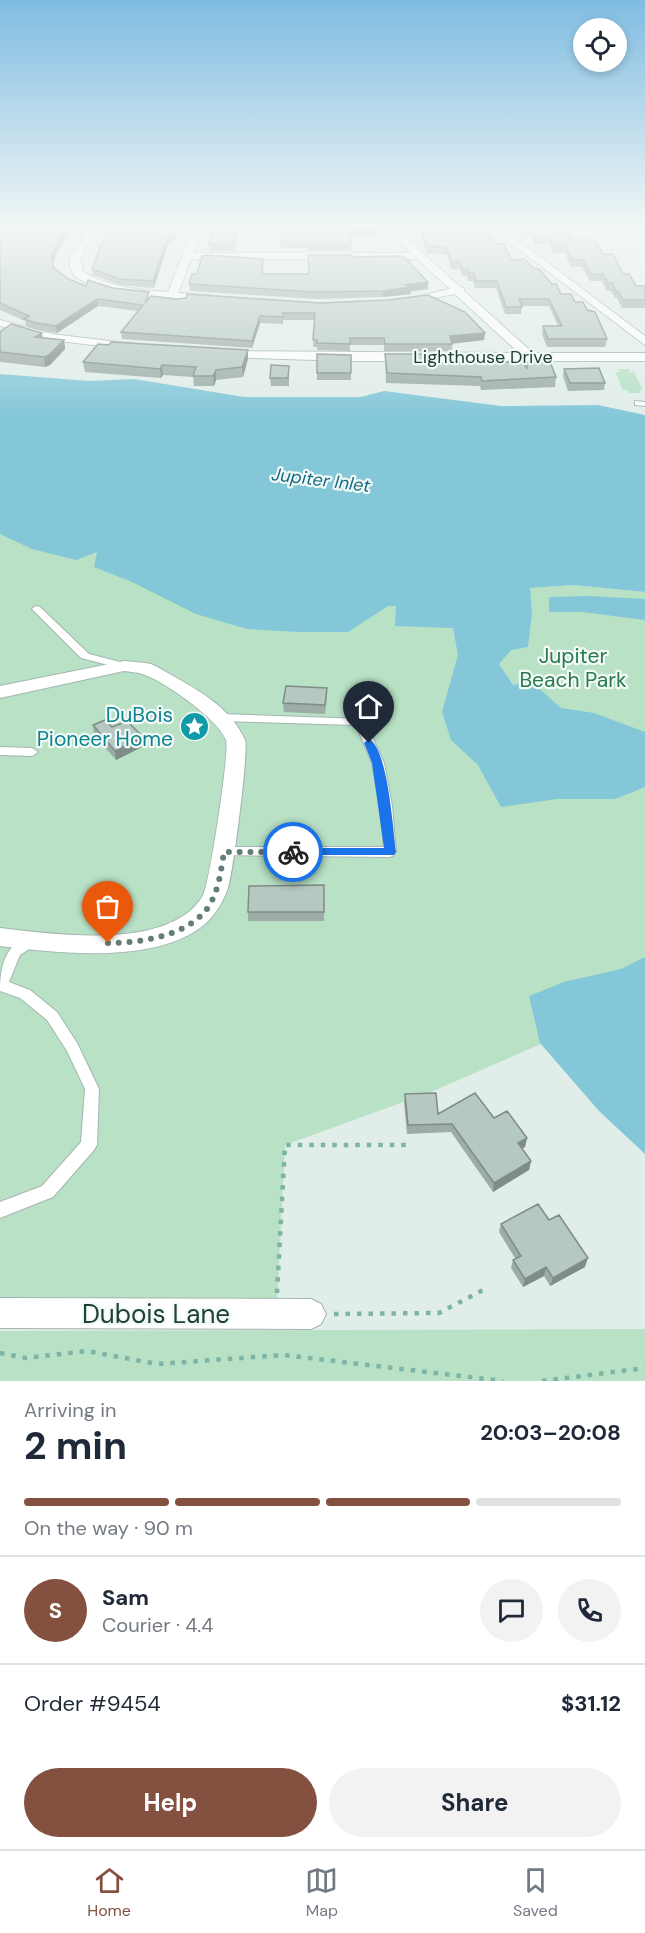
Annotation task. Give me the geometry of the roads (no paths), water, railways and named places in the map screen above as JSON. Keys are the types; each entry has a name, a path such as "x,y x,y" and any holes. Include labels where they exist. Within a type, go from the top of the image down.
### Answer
{"street":[{"path":"132,290 222,299"},
{"path":"172,295 174,290"},
{"path":"398,302 429,298 458,290"},
{"path":"460,290 531,357"},
{"path":"577,290 645,342"},
{"path":"0,323 51,337 149,348"},
{"name":"Lighthouse Drive","path":"209,352 304,356 645,357"},
{"path":"0,692 124,666 148,669 222,718 237,743 221,872 214,895 199,917 173,932 126,943 30,941 0,937"},
{"name":"Dubois Lane","path":"0,1313 311,1314"}],"lane":[{"path":"37,609 85,656 124,666"},
{"path":"222,718 360,722 378,763 386,806 390,852 224,852"},
{"path":"0,751 32,752"},
{"path":"0,1210 47,1192 89,1145 92,1089 72,1047 52,1016 25,994 0,985 15,952 30,941"}],"water":[{"name":"Jupiter Inlet","path":"0,374 89,381 134,379 244,397 361,397 384,391 501,406 598,405 645,415 645,592 574,585 530,588 532,613 528,647 511,650 499,664 513,685 531,681 561,708 594,713 645,732 645,787 615,799 557,799 501,807 478,765 451,740 442,712 458,655 453,628 395,626 396,606 388,606 348,632 247,629 196,614 132,582 94,567 97,552 76,560 32,549 0,534"},
{"path":"589,596 645,599 645,620 582,612 549,612 549,597"},
{"path":"645,957 645,1154 599,1111 540,1043 529,996 564,982 621,969"}],"place":[{"name":"DuBois Pioneer Home","path":"194,727"}],"park label":[{"name":"Jupiter Beach Park","path":"573,668"}]}
